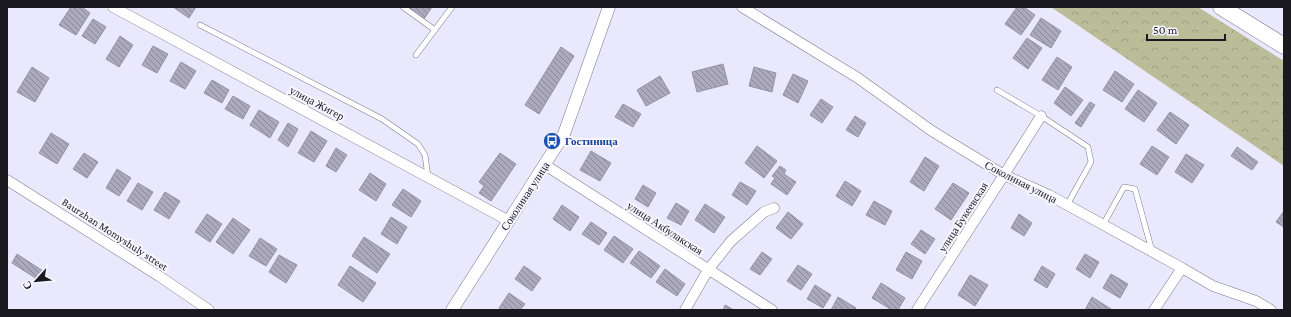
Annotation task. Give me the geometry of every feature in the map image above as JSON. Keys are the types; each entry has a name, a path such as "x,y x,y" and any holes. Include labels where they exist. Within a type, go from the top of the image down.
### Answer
{"main road":[{"path":"1221,7 1284,46"}],"street":[{"name":"улица Жигер","path":"113,7 509,221"},
{"name":"Соколиная улица","path":"452,310 564,134 609,7"},
{"name":"Соколиная улица","path":"742,7 858,78 932,131 1004,176 1048,195 1213,286 1256,301 1271,310"},
{"name":"улица Букеевская","path":"917,310 1041,116"},
{"name":"улица Акбулакская","path":"545,165 772,310"},
{"name":"Baurzhan Momyshuly street","path":"7,180 209,310"},
{"path":"685,310 708,270 731,241 764,212 774,208"},
{"path":"1154,310 1182,268"}],"lane":[{"path":"403,7 435,30"},
{"path":"416,55 452,7"},
{"path":"200,25 382,119 418,144 425,156 428,177"},
{"path":"997,90 1041,116 1088,147 1091,162 1067,205"},
{"path":"1103,225 1124,187 1135,189 1153,253"}],"green space":[{"path":"1051,7 1198,7 1284,61 1284,166"}],"building":[{"path":"71,7 82,7 90,13 76,35 59,25"},
{"path":"173,7 196,7 189,18"},
{"path":"407,7 432,7 424,19"},
{"path":"1017,7 1024,7 1035,15 1021,35 1005,24"},
{"path":"1041,18 1061,31 1051,48 1030,35"},
{"path":"93,19 106,27 95,44 82,36"},
{"path":"120,36 133,45 119,67 106,59"},
{"path":"1027,38 1042,48 1028,69 1013,58"},
{"path":"153,46 168,54 157,73 142,65"},
{"path":"561,47 574,56 539,114 525,105"},
{"path":"1057,57 1072,67 1058,90 1042,80"},
{"path":"181,62 196,71 185,89 170,81"},
{"path":"723,64 728,84 697,92 692,72"},
{"path":"32,67 49,78 35,102 17,92"},
{"path":"754,67 776,73 772,92 749,86"},
{"path":"1115,71 1134,84 1122,102 1103,90"},
{"path":"793,74 808,81 798,103 783,95"},
{"path":"660,76 670,93 646,106 637,90"},
{"path":"212,80 229,90 222,103 204,93"},
{"path":"1065,87 1083,100 1071,116 1054,103"},
{"path":"1138,90 1157,103 1144,122 1125,109"},
{"path":"233,96 250,106 243,119 225,109"},
{"path":"821,99 833,107 822,123 810,115"},
{"path":"1090,102 1095,105 1081,127 1075,123"},
{"path":"623,104 641,114 633,127 615,117"},
{"path":"259,110 279,122 270,138 250,125"},
{"path":"1170,112 1189,125 1176,144 1157,130"},
{"path":"855,116 866,123 858,137 846,130"},
{"path":"288,123 298,129 288,147 278,140"},
{"path":"311,131 327,141 314,162 298,153"},
{"path":"51,133 69,144 57,164 39,153"},
{"path":"757,146 777,161 764,178 745,163"},
{"path":"1152,146 1169,157 1157,175 1140,164"},
{"path":"1237,147 1258,162 1252,170 1231,156"},
{"path":"336,148 347,155 336,172 326,166"},
{"path":"591,151 611,163 600,181 580,170"},
{"path":"84,153 98,162 87,178 73,169"},
{"path":"500,153 516,164 491,201 479,193 484,186 479,182"},
{"path":"1186,154 1204,165 1192,183 1175,172"},
{"path":"925,157 939,166 924,191 910,182"},
{"path":"780,166 786,170 784,174 796,182 787,195 771,184 775,178 772,176"},
{"path":"117,169 131,178 119,196 106,188"},
{"path":"370,173 386,184 376,201 359,190"},
{"path":"845,181 861,191 852,206 836,196"},
{"path":"740,182 756,191 747,205 732,195"},
{"path":"138,183 153,192 142,210 127,201"},
{"path":"953,183 969,193 951,220 935,209"},
{"path":"643,185 656,193 648,207 635,199"},
{"path":"403,189 421,201 411,217 392,205"},
{"path":"165,192 180,201 169,219 154,210"},
{"path":"874,201 892,211 885,225 866,215"},
{"path":"676,203 689,211 681,225 667,218"},
{"path":"705,204 725,217 714,233 695,220"},
{"path":"562,205 579,217 570,231 553,219"},
{"path":"1284,211 1284,227 1276,222"},
{"path":"788,212 803,224 791,239 776,228"},
{"path":"207,214 222,224 210,242 195,232"},
{"path":"1019,214 1032,223 1024,236 1011,228"},
{"path":"391,217 407,227 397,244 381,234"},
{"path":"233,218 250,230 233,254 216,242"},
{"path":"591,222 607,233 599,245 582,234"},
{"path":"921,230 935,239 925,254 911,244"},
{"path":"614,236 633,249 623,263 604,250"},
{"path":"364,237 390,254 377,273 352,256"},
{"path":"260,238 277,249 266,266 249,256"},
{"path":"639,251 660,266 651,278 630,263"},
{"path":"762,252 772,259 760,275 750,269"},
{"path":"906,252 922,261 912,279 896,270"},
{"path":"17,254 43,271 37,279 12,263"},
{"path":"1085,254 1099,262 1090,278 1076,269"},
{"path":"279,255 297,265 286,283 269,272"},
{"path":"798,265 812,274 801,290 787,281"},
{"path":"350,266 376,283 363,302 338,285"},
{"path":"524,266 541,278 532,291 515,279"},
{"path":"1042,266 1055,274 1047,288 1034,280"},
{"path":"665,269 685,284 677,296 656,282"},
{"path":"1111,274 1128,284 1120,298 1103,288"},
{"path":"970,275 988,285 975,306 958,295"},
{"path":"881,283 905,298 898,310 892,310 872,298"},
{"path":"815,285 831,295 823,308 807,299"},
{"path":"509,293 525,304 520,310 502,310 499,308"},
{"path":"838,297 856,308 854,310 831,310"},
{"path":"1092,297 1111,309 1111,310 1085,310"},
{"path":"725,305 734,310 723,310"}],"place":[{"name":"Гостиница","path":"552,141"}]}
